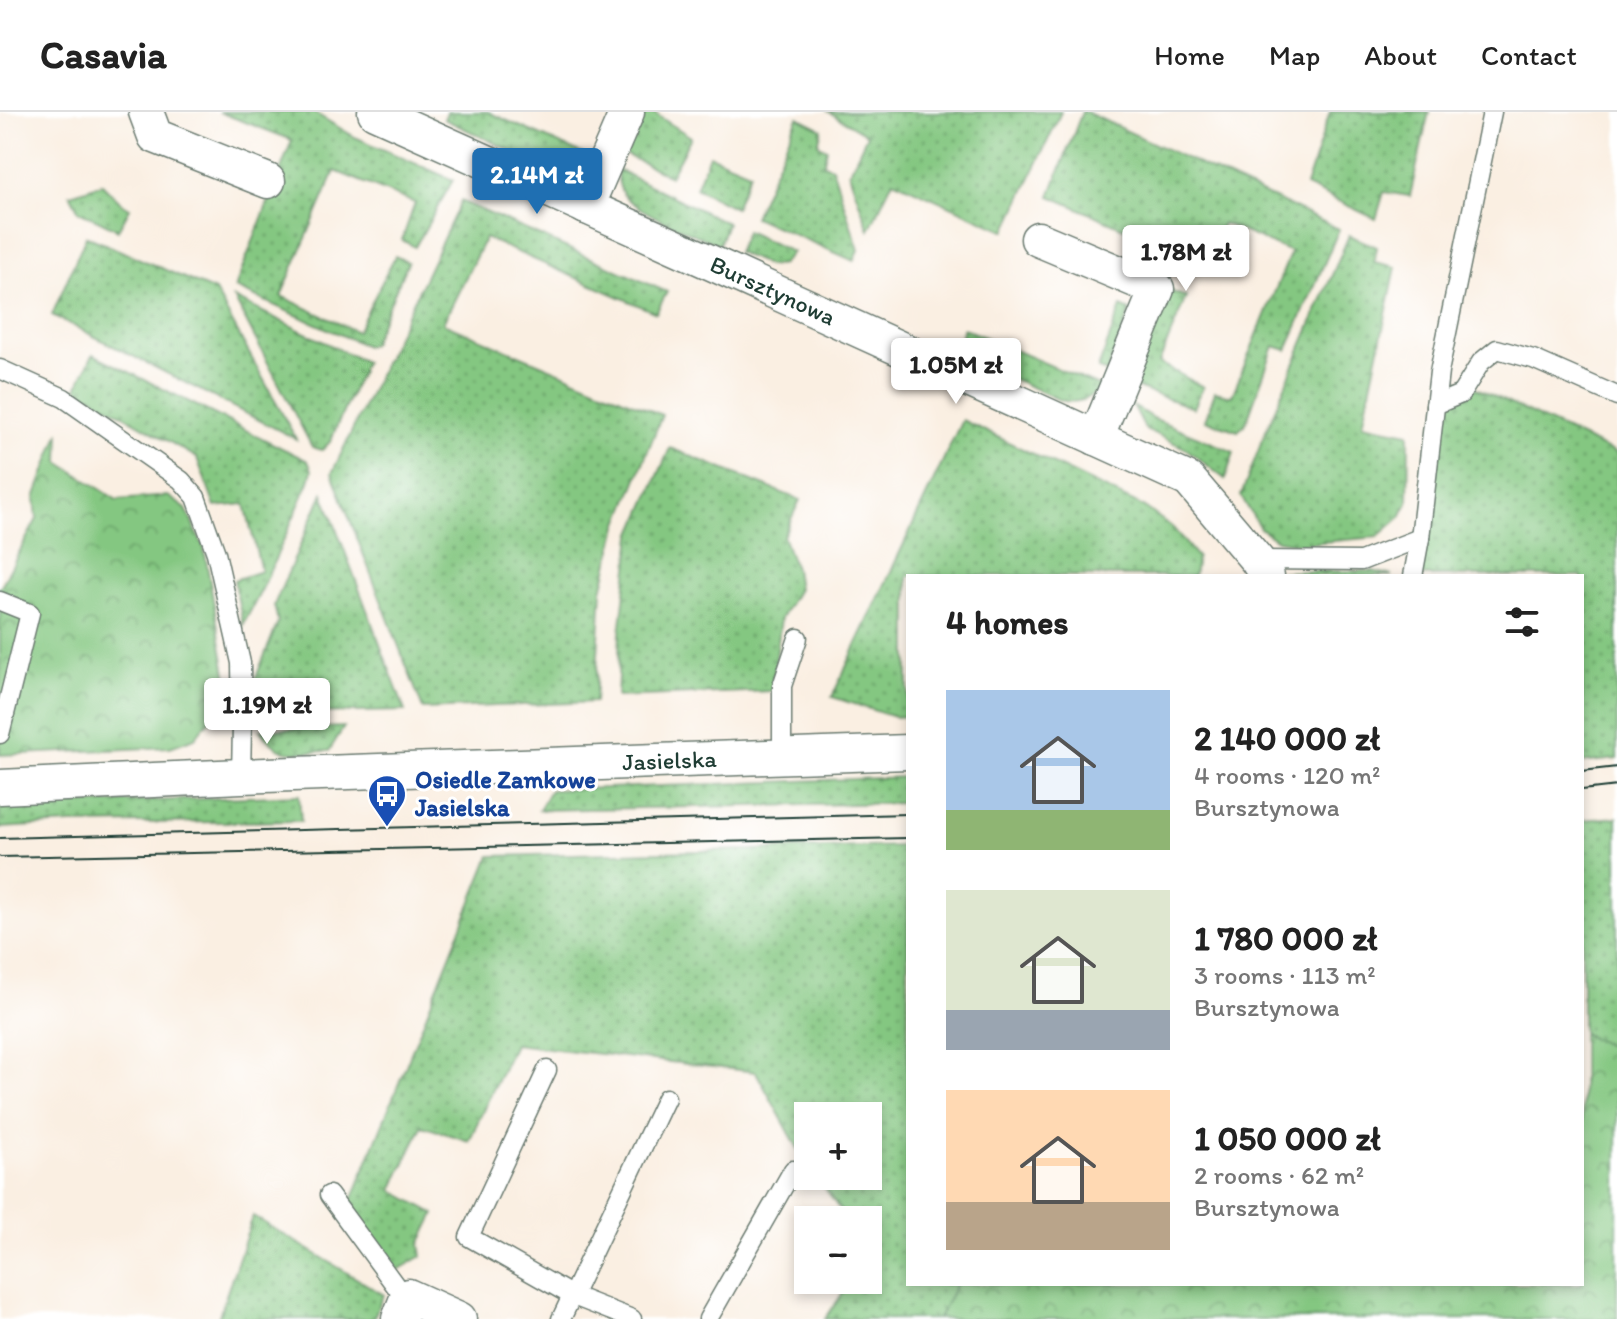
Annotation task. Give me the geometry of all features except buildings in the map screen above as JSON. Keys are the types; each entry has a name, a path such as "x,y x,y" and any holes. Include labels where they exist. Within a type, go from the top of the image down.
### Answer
{"street":[{"path":"146,112 155,136 268,181"},
{"name":"Bursztynowa","path":"375,112 1189,480 1262,568"},
{"path":"586,207 627,112"},
{"path":"1038,239 1157,289 1096,438"},
{"name":"Jasielska","path":"0,787 906,752"},
{"path":"402,1310 408,1296 459,1319"}],"lane":[{"path":"1413,574 1439,372 1492,112"},
{"path":"1435,405 1461,394 1481,362 1497,349 1533,359 1617,396"},
{"path":"0,369 64,398 181,480 196,497 216,553 241,663 241,776"},
{"path":"1262,568 1361,561 1420,538"},
{"path":"0,601 30,613 0,734"},
{"path":"782,756 782,686 798,638"},
{"path":"547,1070 469,1237 571,1295 632,1319"},
{"path":"561,1319 666,1098"},
{"path":"708,1319 793,1170"},
{"path":"329,1195 402,1310"}],"green space":[{"path":"219,112 313,112 355,137 453,180 415,247 402,240 415,203 335,171 281,296 357,332 395,256 408,262 371,345 366,346 235,288 292,140"},
{"path":"447,112 488,112 589,157 573,170 552,170 444,119"},
{"path":"632,112 652,112 691,137 670,176 620,152"},
{"path":"829,112 1061,112 1006,231 893,180 869,230 849,173 867,135"},
{"path":"1082,112 1339,229 1287,350 1274,346 1246,423 1238,431 1205,420 1215,392 1232,396 1291,252 1223,223 1206,262 1050,196"},
{"path":"1330,112 1429,112 1410,196 1384,192 1376,219 1306,186"},
{"path":"798,117 822,129 818,144 827,149 823,164 832,167 859,250 854,261 754,217"},
{"path":"709,155 750,172 735,208 696,188"},
{"path":"616,169 727,223 719,245 630,201 621,191"},
{"path":"102,184 130,208 118,230 79,211 70,194"},
{"path":"461,201 667,292 656,313 485,238 443,323 662,415 618,526 602,590 595,702 423,709 332,473"},
{"path":"746,231 792,252 782,264 769,266 737,252"},
{"path":"1349,235 1377,247 1374,262 1396,267 1363,424 1409,433 1408,503 1401,517 1378,537 1300,544 1277,540 1260,528 1241,496"},
{"path":"86,236 215,291 296,439 52,315"},
{"path":"1165,289 1186,297 1159,363 1203,387 1194,408 1134,387"},
{"path":"234,298 365,362 330,442 322,450 312,447"},
{"path":"1121,307 1130,311 1107,372 1098,369"},
{"path":"963,328 1103,388 1078,401 1060,400 964,357"},
{"path":"93,354 308,461 312,470 309,482 243,625 234,580 261,571 245,504 215,507 197,458 77,388"},
{"path":"1455,378 1617,454 1617,759 1584,763 1584,574 1414,574"},
{"path":"1133,406 1153,418 1234,452 1225,479 1185,448 1145,429"},
{"path":"962,420 1146,508 1173,528 1197,557 1194,574 906,574 906,716 894,717 832,697"},
{"path":"60,431 59,462 117,500 168,496 186,509 204,548 229,690 225,720 210,719 195,738 170,747 0,755 0,588 37,519 35,498"},
{"path":"670,448 800,500 783,536 795,569 798,589 781,618 772,691 617,697 620,633 632,535"},
{"path":"323,493 405,711 255,714 254,682 278,622 274,605"},
{"path":"1373,571 1384,574 1284,574"},
{"path":"344,727 329,751 299,753 276,746 260,730"},
{"path":"906,777 906,803 539,810 550,790"},
{"path":"299,795 301,821 0,828 0,807"},
{"path":"1617,817 1617,1050 1584,1034 1584,820"},
{"path":"906,846 906,1286 955,1286 938,1319 825,1319 842,1294 882,1294 882,1206 837,1206 826,1190 882,1190 882,1102 794,1102 794,1141 756,1072 514,1044 469,1141 422,1126 392,1190 435,1214 420,1244 422,1256 393,1273 348,1210 490,856"},
{"path":"1584,1034 1617,1050 1617,1319 938,1319 955,1286 1584,1286"},
{"path":"253,1216 384,1295 373,1319 218,1319"}],"tram line":[{"path":"1584,771 1617,767"},
{"path":"1584,790 1617,786"},
{"path":"0,838 906,814"},
{"path":"0,857 906,838"}],"place":[{"name":"Osiedle Zamkowe Jasielska","path":"387,828"}]}
